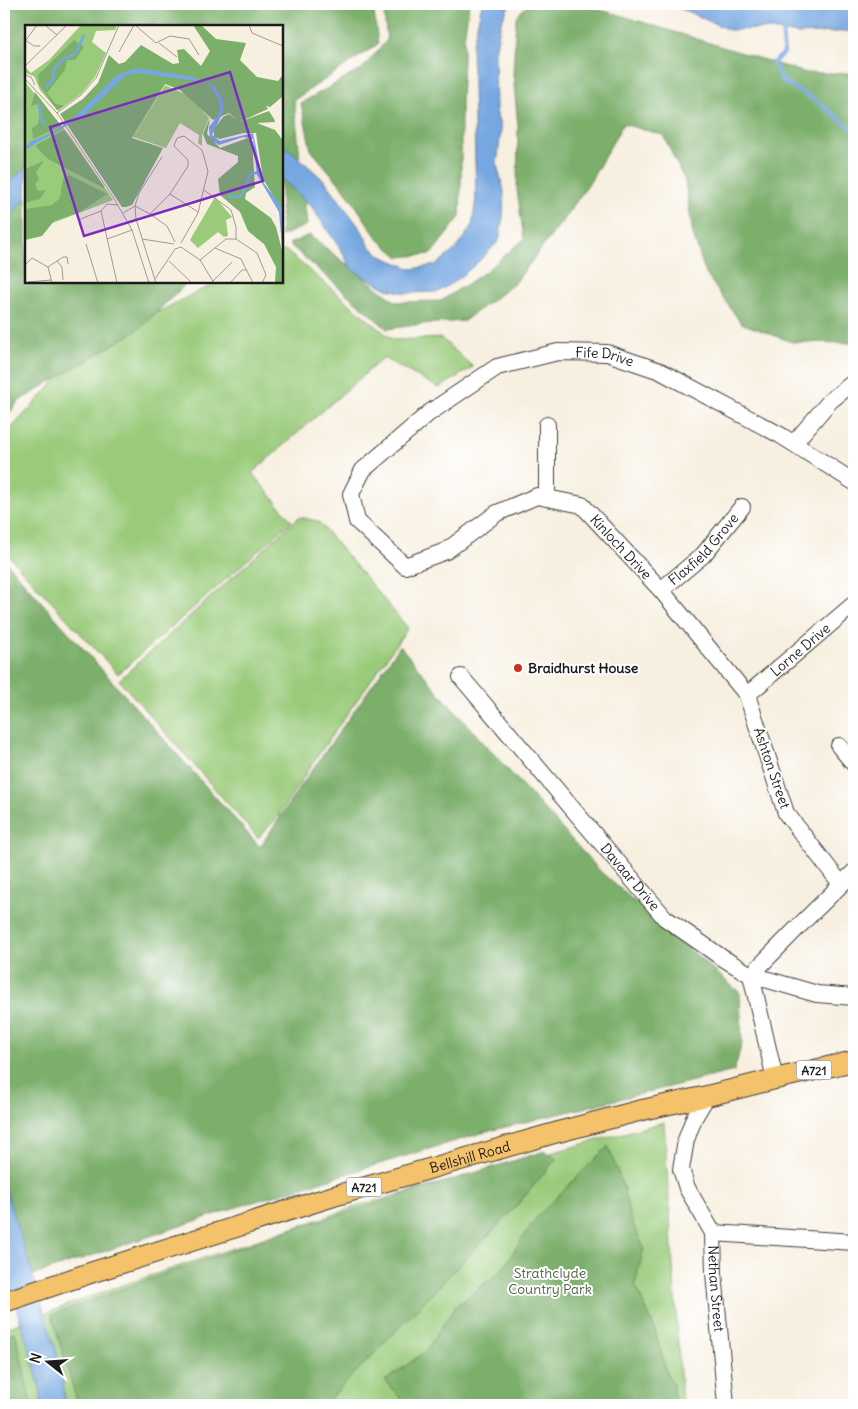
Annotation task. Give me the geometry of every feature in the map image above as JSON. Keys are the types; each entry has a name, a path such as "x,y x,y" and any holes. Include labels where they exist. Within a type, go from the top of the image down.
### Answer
{"main road":[{"name":"Bellshill Road","path":"4,1302 334,1196 589,1124 642,1110 854,1062"}],"street":[{"name":"Fife Drive","path":"363,470 429,413 496,367 558,352 607,353 660,371 794,443 854,482"},
{"path":"794,443 830,401 854,382"},
{"path":"547,425 547,498"},
{"name":"Kinloch Drive","path":"363,470 351,494 357,521 405,566 446,551 498,512 538,496 582,505 661,590 747,695"},
{"name":"Flaxfield Grove","path":"661,590 702,555 742,507"},
{"name":"Lorne Drive","path":"747,695 854,604"},
{"name":"Davaar Drive","path":"461,677 665,918 721,957 751,975 817,994 854,998"},
{"name":"Ashton Street","path":"747,695 786,813 841,884"},
{"path":"839,746 854,764"},
{"path":"775,1079 751,975 854,872"},
{"name":"Nethan Street","path":"706,1096 688,1132 681,1168 687,1188 713,1233 714,1275 726,1405"},
{"path":"713,1233 854,1242"}],"green space":[{"path":"4,4 373,4 378,44 294,100 307,225 282,236 282,25 25,25 25,282 188,282 139,329 19,401 4,420"},
{"path":"383,4 469,4 464,39 461,103 460,217 431,254 399,257 378,239 345,190 311,150 301,103 362,69 387,40"},
{"path":"528,4 577,4 623,16 806,73 854,73 854,343 792,342 741,323 706,274 693,235 685,181 663,135 623,124 590,182 515,283 464,321 387,329 289,244 309,235 396,302 441,301 485,272 524,239 517,190 518,126 513,74 516,17"},
{"path":"285,250 393,340 441,338 473,367 439,388 383,358 252,473 292,521 118,674 4,551 4,436 85,349 220,282 282,282 282,252"},
{"path":"299,517 318,521 408,628 323,748 276,819 258,838 119,680"},
{"path":"4,560 260,847 400,646 451,707 602,873 740,993 742,1043 734,1071 485,1132 240,1206 4,1285"},
{"name":"Strathclyde Country Park","path":"664,1122 682,1405 4,1405 4,1329 111,1289 364,1204"},
{"path":"608,1146 623,1186 630,1217 644,1248 635,1284 654,1327 667,1374 673,1385 675,1405 406,1405 385,1381 426,1351 455,1307 501,1271 536,1218"},
{"path":"545,1151 556,1159 513,1210 324,1405 78,1405 52,1315 297,1228"},
{"path":"15,1332 31,1405 4,1405 4,1336"}],"water":[{"path":"482,4 510,4 501,22 495,52 496,111 501,130 497,165 504,191 503,217 499,241 476,264 438,292 406,293 387,289 351,269 343,253 311,206 282,179 282,145 326,182 362,231 370,247 383,257 412,269 436,265 455,250 472,226 476,198 472,47"},
{"path":"664,4 854,5 854,31 799,34 764,29 729,30 682,9"},
{"path":"25,169 25,199 4,228 4,192 12,179"},
{"path":"4,1185 62,1370 65,1405 42,1405 40,1387 4,1271"}],"waterway":[{"path":"782,28 784,53 773,63 783,82 815,100 854,130"}],"place":[{"name":"Braidhurst House","path":"518,668"}]}
